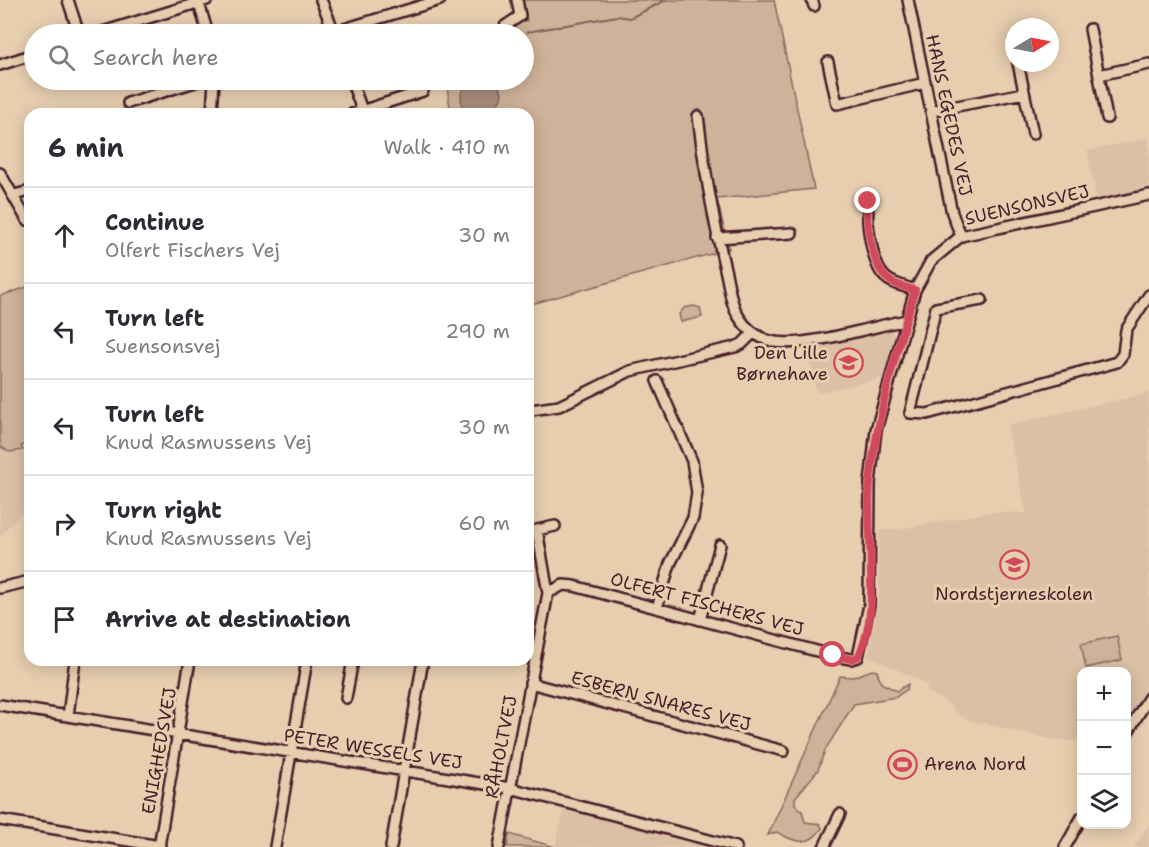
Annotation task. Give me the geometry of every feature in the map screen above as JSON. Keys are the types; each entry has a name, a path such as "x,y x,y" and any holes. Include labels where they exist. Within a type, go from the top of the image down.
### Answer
{"street":[{"path":"68,0 76,24"},
{"path":"321,0 330,24"},
{"path":"363,24 440,0"},
{"path":"508,24 520,16 517,0"},
{"name":"HANS EGEDES VEJ","path":"908,0 952,213 961,236"},
{"path":"128,24 201,1 206,24"},
{"path":"1090,29 1107,118"},
{"path":"0,65 24,57"},
{"path":"828,62 837,104 926,83"},
{"path":"1099,75 1149,64"},
{"path":"1020,72 1033,134"},
{"path":"128,103 169,90"},
{"path":"212,108 213,90"},
{"path":"355,90 361,108"},
{"path":"368,108 423,91"},
{"path":"931,111 1024,93"},
{"path":"698,116 708,194 735,311 753,333 774,341 798,342 906,320"},
{"path":"0,173 24,214"},
{"path":"14,195 24,192"},
{"name":"SUENSONSVEJ","path":"858,657 863,644 870,596 870,483 876,430 915,290 932,261 961,236 1149,195"},
{"path":"868,201 866,214 881,272 895,284 915,290"},
{"path":"717,238 792,233"},
{"path":"982,300 936,308 910,412 927,414 1117,362 1123,354 1126,330 1149,295"},
{"path":"534,410 559,406 630,371 735,347 742,344 753,333"},
{"path":"657,381 692,461 697,493 693,518 670,564 657,608"},
{"name":"RÅHOLTVEJ","path":"534,663 548,593 537,530 555,526"},
{"path":"700,620 720,545"},
{"path":"0,588 24,582"},
{"name":"OLFERT FISCHERS VEJ","path":"548,593 563,585 574,586 843,658 858,657"},
{"path":"68,717 74,666"},
{"name":"ENIGHEDSVEJ","path":"160,847 189,666"},
{"path":"274,847 307,666"},
{"path":"346,698 352,666"},
{"path":"391,847 422,666"},
{"name":"RÅHOLTVEJ","path":"499,847 533,666"},
{"name":"ESBERN SNARES VEJ","path":"530,683 784,751"},
{"path":"1131,727 1149,697"},
{"name":"PETER WESSELS VEJ","path":"0,705 510,788 736,847"},
{"path":"824,847 840,814"},
{"path":"0,820 160,847"},
{"path":"1065,847 1077,826"}],"shaded area":[{"path":"523,0 774,0 814,189 717,199 729,249 534,303 534,108 450,108 447,90 534,90 534,24 510,24 527,21"},
{"path":"462,90 500,90 502,92 501,99 495,108 462,108"},
{"path":"1149,138 1149,189 1141,186 1141,191 1097,200 1087,151"},
{"path":"24,288 24,445 21,446 23,450 9,452 0,446 0,296"},
{"path":"694,306 700,308 702,317 681,322 679,314 684,308"},
{"name":"Den Lille Børnehave","path":"890,331 896,335 883,378 817,393 807,349"},
{"path":"0,386 23,450 24,510 0,536"},
{"name":"Nordstjerneskolen","path":"1149,393 1149,682 1131,714 1131,667 1077,667 1077,741 1054,740 969,720 957,714 949,704 926,690 929,685 873,658 868,659 879,592 879,531 991,512 1026,513 1007,425"},
{"path":"1117,636 1122,660 1086,667 1081,644"},
{"path":"872,670 877,671 881,683 897,691 908,684 907,689 896,697 854,704 825,750 818,770 795,798 795,804 802,811 805,822 820,824 822,828 807,841 796,841 777,832 768,835 840,676 853,677"},
{"path":"564,809 710,847 555,847"},
{"path":"1149,825 1149,847 1134,847"},
{"path":"509,834 555,847 507,847"}],"waterway":[{"path":"534,31 617,16 630,18 666,0"}],"place":[{"name":"Den Lille Børnehave","path":"849,363"},
{"name":"Nordstjerneskolen","path":"1014,565"},
{"name":"Arena Nord","path":"903,764"}],"route":[{"path":"833,655 855,659 861,653 870,596 870,483 876,430 915,290 887,279 876,264 866,214 868,201"}]}
